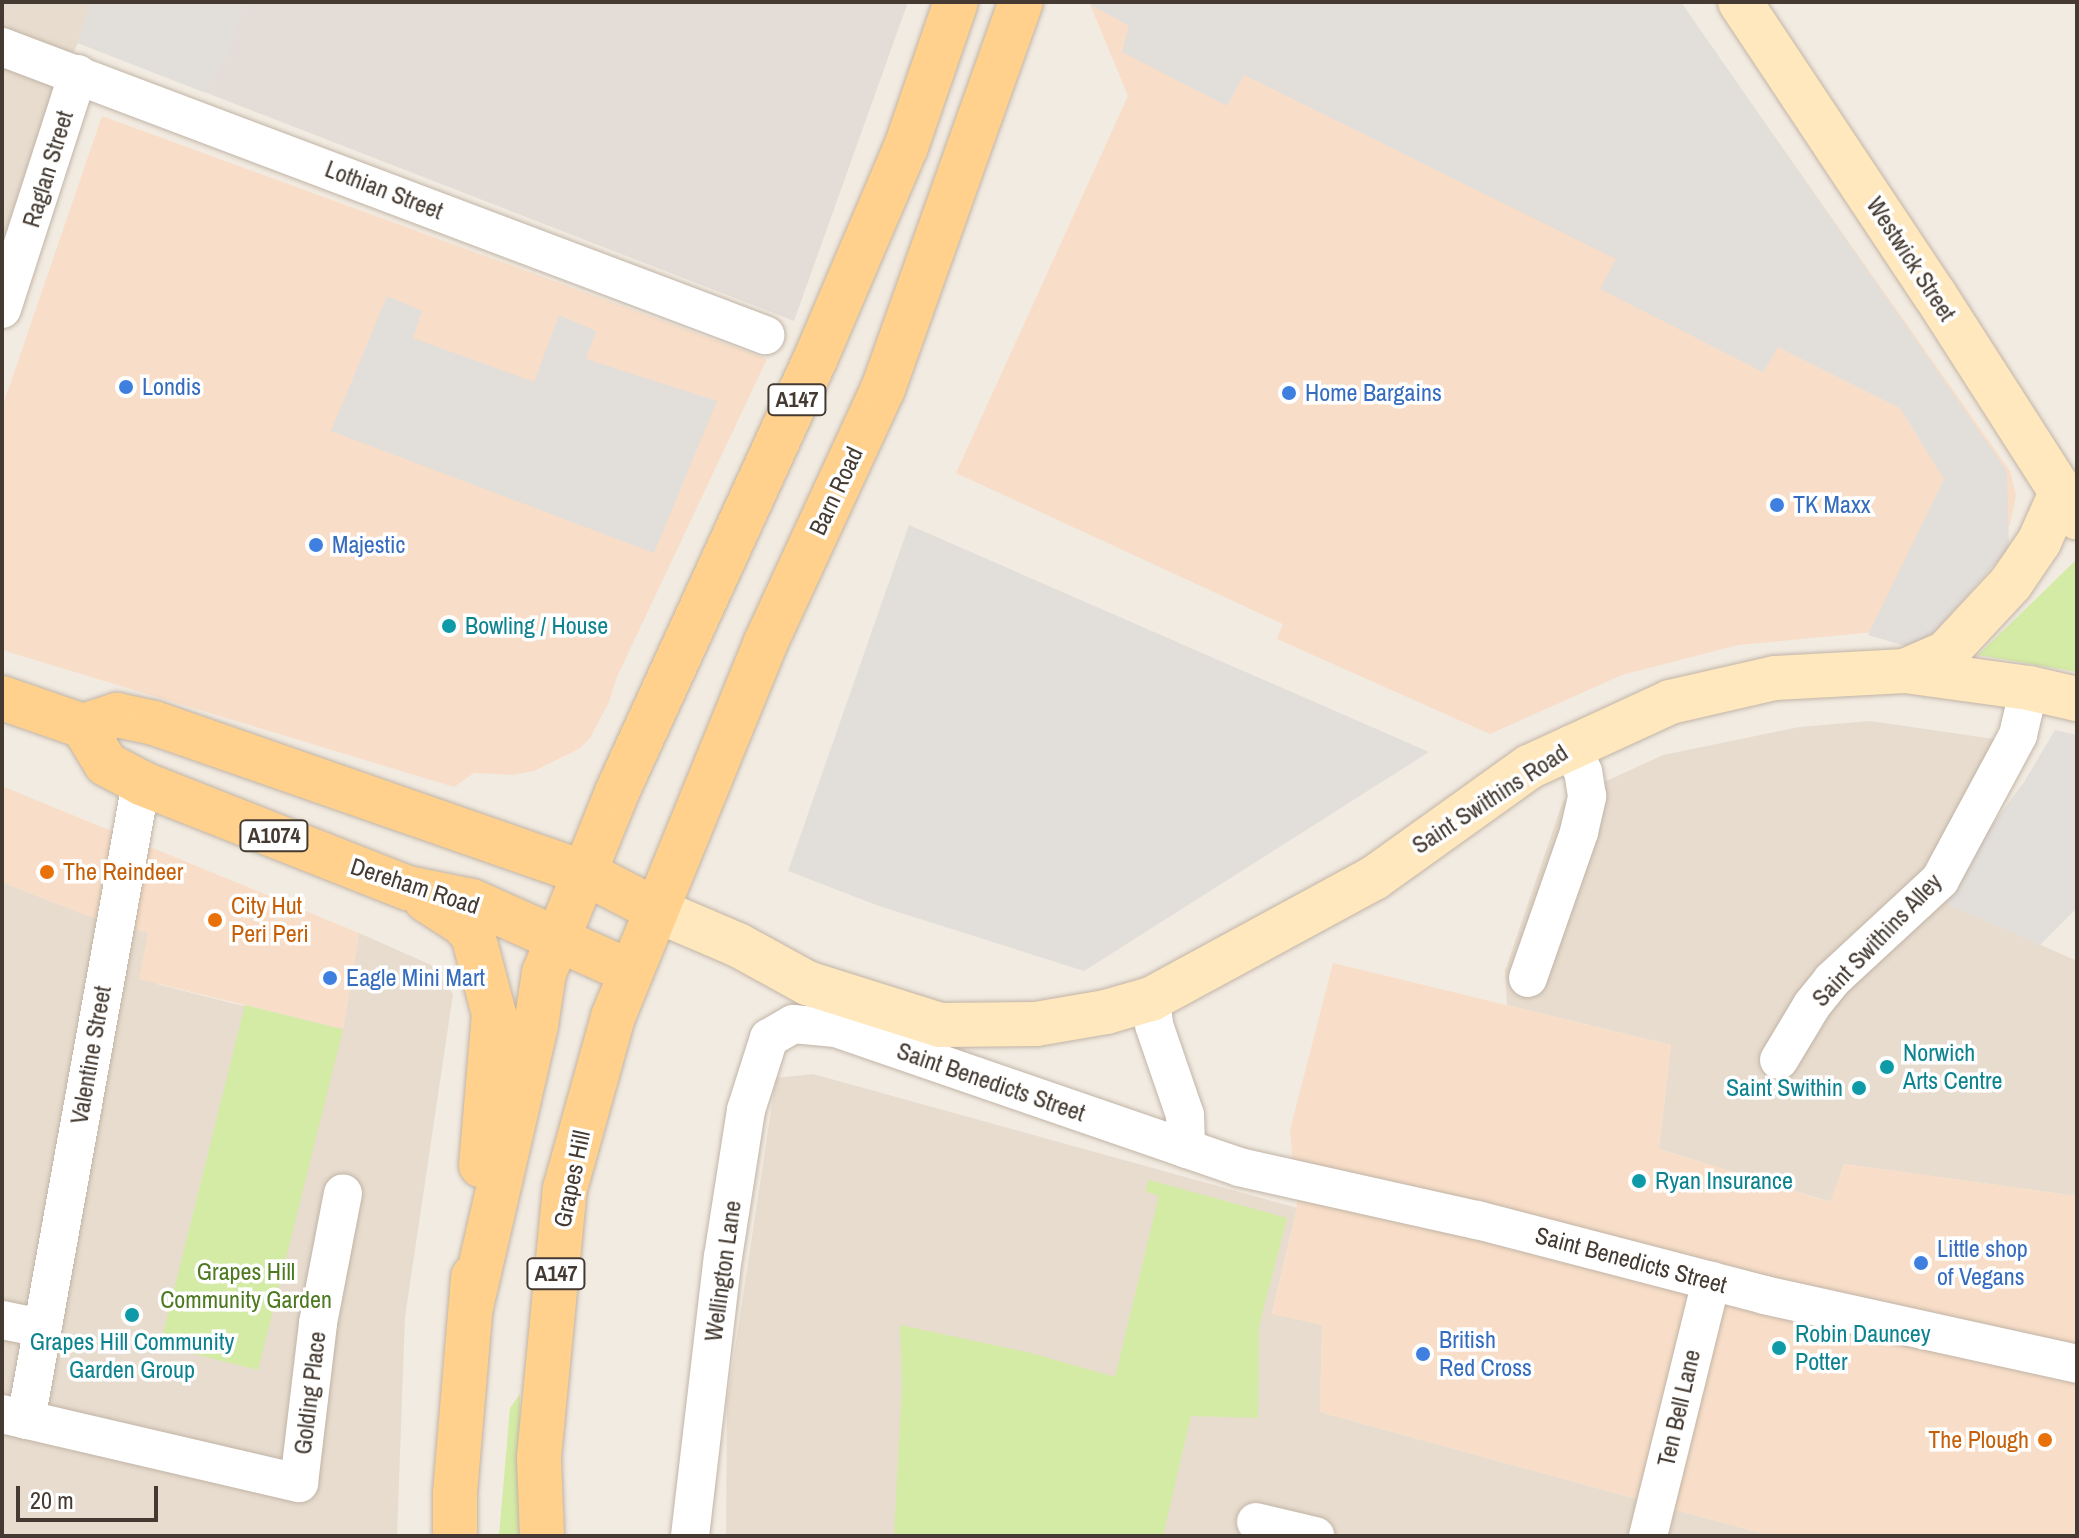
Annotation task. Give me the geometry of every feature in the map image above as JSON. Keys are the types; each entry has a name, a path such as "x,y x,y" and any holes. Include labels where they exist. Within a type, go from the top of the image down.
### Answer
{"main road":[{"name":"A147","path":"471,1307 536,1025 544,973 618,790 815,360 900,161 956,2"},
{"name":"Barn Road","path":"631,972 765,644 883,389 1021,2"},
{"path":"2,698 83,726 117,715 154,723 585,873 656,910"},
{"name":"Dereham Road","path":"83,726 106,764 141,783 408,888 472,901 631,972"},
{"name":"A147","path":"408,888 462,923 473,935 494,1014 455,1493 455,1536"},
{"name":"Grapes Hill","path":"542,1536 539,1457 565,1189 613,1017 631,972"}],"street":[{"name":"Westwick Street","path":"1740,2 1935,295 2068,506"},
{"name":"Lothian Street","path":"2,47 765,335"},
{"name":"Raglan Street","path":"2,309 78,74"},
{"name":"Saint Swithins Road","path":"1905,671 1946,653 2011,583 2068,506"},
{"name":"Saint Swithins Road","path":"1151,999 1374,878 1529,767 1670,702 1775,678 1905,671 2029,688 2077,699"},
{"name":"Saint Swithins Alley","path":"1779,1060 1812,1005 1832,980 1940,880 2018,735 2029,688"},
{"path":"1528,978 1579,832 1587,796 1583,772 1571,745"},
{"name":"Valentine Street","path":"14,1417 42,1328 141,783"},
{"name":"Saint Benedicts Street","path":"656,910 738,945 807,983 940,1025 1036,1024 1106,1012 1151,999"},
{"path":"1151,999 1154,1025 1185,1115 1186,1149"},
{"name":"Saint Benedicts Street","path":"793,1024 836,1028 1239,1167 1477,1220 1711,1281 2077,1364"},
{"name":"Wellington Lane","path":"690,1536 723,1257 746,1110 769,1038 793,1024"},
{"name":"Golding Place","path":"14,1417 299,1483 318,1323 343,1193"},
{"name":"Ten Bell Lane","path":"1648,1536 1711,1281"},
{"path":"2,1320 42,1328"},
{"path":"1256,1522 1315,1536"}],"shaded area":[{"path":"2,2 91,2 78,43 38,135 2,243"},
{"path":"91,2 908,2 794,321 78,43"},
{"path":"91,2 246,2 224,63 203,92 78,43"},
{"path":"1089,2 1680,2 2010,471 2016,495 2010,525 1932,611 1906,629 1738,645 1622,675 1490,734 1277,639 1283,624 956,473 1128,96"},
{"path":"1092,2 1681,2 2007,471 2009,548 1919,650 1868,635 1944,479 1900,408 1778,347 1763,372 1600,289 1616,259 1244,75 1227,106 1122,52 1129,26 1091,5"},
{"path":"102,116 767,359 617,677 609,702 590,738 579,749 534,771 513,775 474,773 454,787 2,650 2,408"},
{"path":"387,296 422,311 413,338 534,382 559,315 596,331 586,359 717,401 654,553 331,431"},
{"path":"909,525 1429,752 1084,971 879,906 788,871"},
{"path":"1870,721 1994,739 1930,896 2077,961 2077,1196 1844,1164 1831,1202 1659,1149 1671,1045 1507,1005 1505,971 1563,801 1663,755 1799,727"},
{"path":"2055,730 2077,735 2077,908 2040,945 1929,896 1963,864 2024,782"},
{"path":"2,786 359,933 343,1029 139,979 148,933 83,914 2,882"},
{"path":"2,882 83,914 148,933 157,984 227,1002 343,1028 359,933 431,965 453,994 405,1317 397,1536 2,1536"},
{"path":"1333,963 1671,1045 1659,1149 1830,1202 1844,1164 2077,1196 2077,1536 1771,1536 1320,1412 1322,1325 1272,1314 1297,1208 1290,1130"},
{"path":"813,1074 1297,1208 1272,1313 1322,1325 1320,1412 1771,1536 726,1536 727,1402 776,1078"}],"green space":[{"path":"2077,559 2077,672 1978,655"},
{"name":"Grapes Hill Community Garden","path":"245,1005 343,1029 258,1370 160,1346"},
{"path":"1149,1180 1287,1218 1259,1326 1258,1418 1191,1416 1163,1536 894,1536 902,1385 900,1325 1031,1353 1115,1377 1159,1196 1145,1191"},
{"path":"520,1394 519,1536 499,1536 510,1408"}],"place":[{"name":"Londis","path":"126,387"},
{"name":"Home Bargains","path":"1289,393"},
{"name":"TK Maxx","path":"1777,505"},
{"name":"Majestic","path":"316,545"},
{"name":"Bowling / House","path":"449,626"},
{"name":"The Reindeer","path":"47,872"},
{"name":"City Hut Peri Peri","path":"215,920"},
{"name":"Eagle Mini Mart","path":"330,978"},
{"name":"Norwich Arts Centre","path":"1887,1067"},
{"name":"Saint Swithin","path":"1859,1088"},
{"name":"Ryan Insurance","path":"1639,1181"},
{"name":"Little shop of Vegans","path":"1921,1263"},
{"name":"Grapes Hill Community Garden Group","path":"132,1315"},
{"name":"Robin Dauncey Potter","path":"1779,1348"},
{"name":"British Red Cross","path":"1423,1354"},
{"name":"The Plough","path":"2045,1440"}]}
